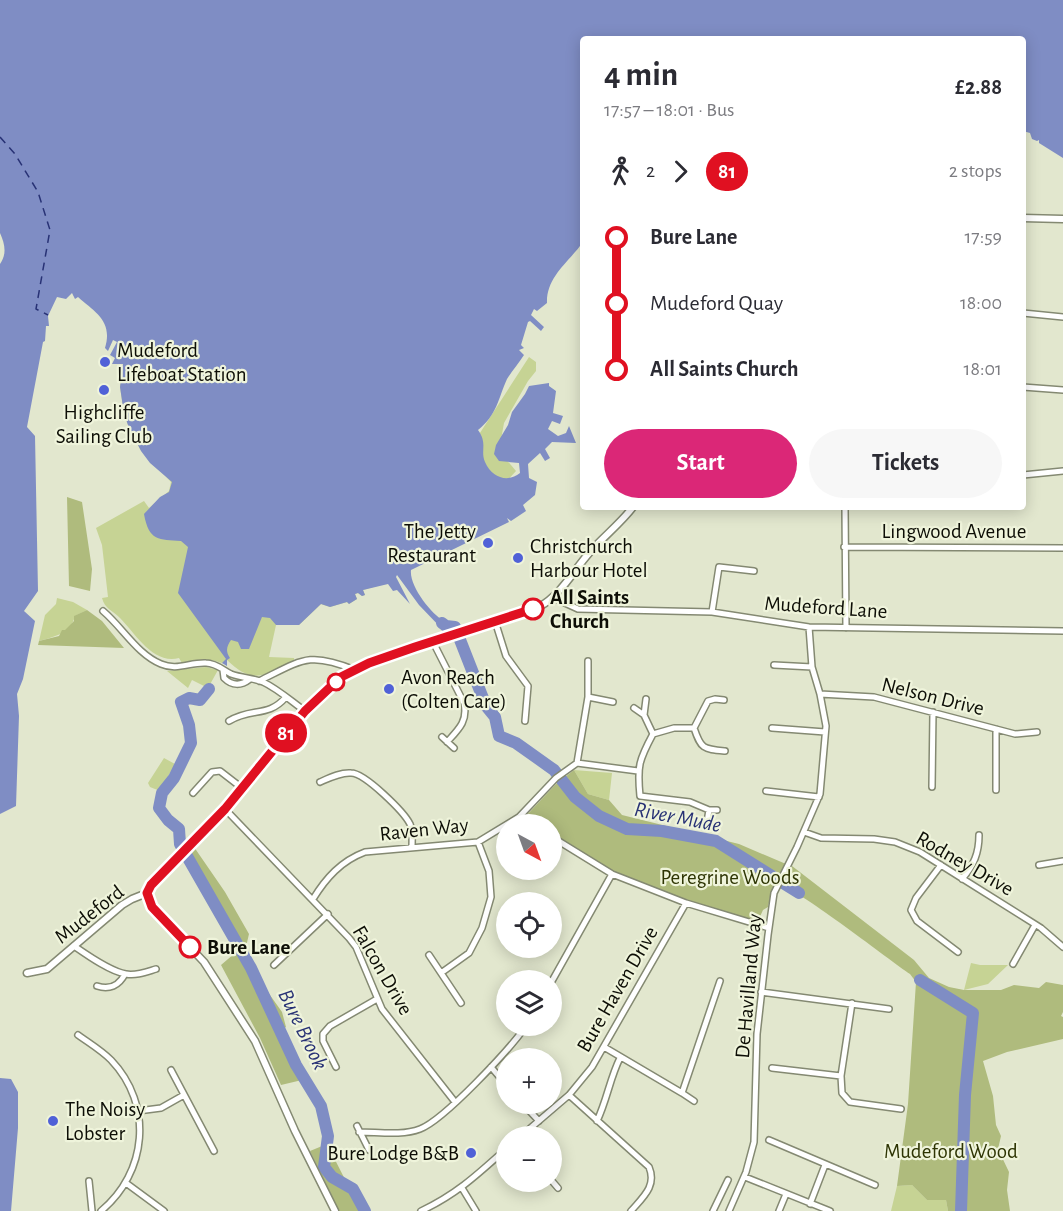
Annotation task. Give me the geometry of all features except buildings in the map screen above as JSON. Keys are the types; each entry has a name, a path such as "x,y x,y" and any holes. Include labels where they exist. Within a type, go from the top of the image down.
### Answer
{"street":[{"path":"1026,218 1063,219"},
{"path":"1026,313 1063,317"},
{"path":"1026,387 1063,390"},
{"path":"1026,475 1063,471"},
{"name":"Mudeford","path":"27,973 47,969 122,905 147,893 156,877 182,854 225,809 305,711 341,677 379,660 539,607 554,598 591,551 631,510"},
{"path":"845,510 846,628"},
{"name":"Lingwood Avenue","path":"844,547 1063,548"},
{"path":"712,612 719,567 754,571"},
{"name":"Mudeford Lane","path":"554,598 570,606 589,610 712,612 808,627 1063,631"},
{"path":"103,611 117,623 141,652 159,664 169,668 213,664 223,670 274,687 305,711"},
{"path":"495,621 506,656 528,686 525,721"},
{"name":"De Havilland Way","path":"729,1211 751,1158 754,1142 757,1034 769,928 777,888 819,797 825,732 820,694 812,667 808,627"},
{"path":"433,642 464,703 466,713 461,727 447,742"},
{"path":"260,681 299,661 316,659 329,660 355,670"},
{"path":"588,661 588,697 577,763 638,771"},
{"path":"774,665 812,667"},
{"path":"223,670 224,678 229,683 245,683 250,679"},
{"name":"Nelson Drive","path":"820,694 874,697 1015,734 1037,732"},
{"path":"229,721 240,714 273,709 286,697"},
{"path":"588,697 613,702"},
{"path":"644,716 646,699"},
{"path":"724,700 708,701 694,728 700,745 707,750 725,751"},
{"path":"634,708 644,716 653,734"},
{"path":"932,787 933,712"},
{"path":"694,728 674,728 653,734 644,751 638,771 640,796 690,802 709,810 717,810"},
{"path":"772,728 825,732"},
{"path":"996,729 996,790"},
{"path":"442,737 454,748"},
{"name":"Raven Way","path":"522,814 556,778 577,763"},
{"path":"194,793 212,772 216,771 220,771 242,788"},
{"path":"320,782 350,772 367,779 405,816 411,825 412,848"},
{"path":"766,791 819,797"},
{"name":"Falcon Drive","path":"225,809 342,928 356,947 382,1009 455,1102"},
{"path":"707,822 709,810"},
{"name":"Raven Way","path":"313,899 322,885 349,858 365,852 478,842 496,831"},
{"name":"Rodney Drive","path":"804,832 821,838 874,839 895,842 920,852 1035,924 1063,947"},
{"path":"962,879 974,865 979,847 979,835"},
{"path":"441,973 469,953 482,928 491,897 489,871 478,842"},
{"path":"562,843 612,874 686,903 769,928"},
{"path":"1039,865 1063,861"},
{"path":"941,865 916,898 911,910 917,921 957,952"},
{"path":"558,970 612,874"},
{"path":"147,893 152,907 204,962 255,1041 334,1211"},
{"name":"Bure Haven Drive","path":"533,1126 569,1095 586,1075 686,903"},
{"path":"274,965 328,914"},
{"path":"1013,964 1035,924"},
{"path":"75,946 100,963 125,974 139,974 156,969"},
{"path":"429,955 461,1003"},
{"path":"97,986 104,988 114,986 121,982 125,974"},
{"path":"682,1093 720,981"},
{"path":"761,992 889,1009"},
{"path":"336,1067 323,1041 323,1034 330,1026 377,999"},
{"path":"852,1004 841,1076 842,1093 850,1102 901,1109"},
{"path":"78,1035 99,1050 118,1069 134,1098 138,1111 140,1138 138,1153 126,1183 113,1201 101,1211"},
{"path":"369,1150 358,1129 405,1132 420,1129 455,1102 509,1049 519,1036"},
{"path":"81,1046 85,1040"},
{"path":"604,1047 694,1101"},
{"name":"Bure Haven Drive","path":"597,1121 620,1058"},
{"path":"490,1067 496,1074"},
{"path":"772,1068 841,1076"},
{"path":"171,1070 214,1151"},
{"path":"138,1111 161,1108 184,1095"},
{"path":"569,1095 649,1167 653,1176 652,1184 631,1211"},
{"path":"532,1114 539,1121"},
{"path":"769,1140 875,1185"},
{"path":"421,1211 462,1188 496,1158"},
{"path":"810,1204 825,1165"},
{"path":"744,1177 830,1211"},
{"path":"713,1211 728,1180"},
{"path":"88,1181 92,1211"},
{"path":"126,1183 164,1211"},
{"path":"462,1188 476,1211"},
{"path":"779,1211 786,1194"}],"green space":[{"path":"529,357 536,362 536,371 504,423 499,451 516,471 504,484 486,474 478,436"},
{"path":"123,364 388,583 363,590 365,595 362,596 355,594 357,599 349,604 347,602 330,607 321,604 299,625 276,625 269,657 294,658 294,661 267,674 259,676 244,673 227,660 222,663 212,660 183,665 179,658 161,657 145,646 103,602 102,598 108,597 102,545 96,528 144,501 149,508 169,491 171,482 140,449 128,425 120,387"},
{"path":"67,497 82,502 92,569 90,591 69,586"},
{"path":"57,598 73,602 87,610 75,616 66,630 39,641 45,615 56,604"},
{"path":"87,610 102,621 124,648 38,645 39,641 59,636 62,630 74,621 74,616"},
{"path":"206,667 218,670 208,688 192,680 188,688 167,671"},
{"path":"164,758 175,764 160,791 150,787 148,783"},
{"path":"574,770 612,773 609,800 588,794"},
{"name":"Peregrine Woods","path":"574,770 588,794 609,800 622,815 739,844 786,864 771,893 768,907 763,910 758,921 688,901 613,871 562,840 562,814 528,814 555,785"},
{"path":"194,847 225,892 249,934 245,951 265,988 282,1012 286,1027 283,1029 304,1076 302,1080 281,1085 260,1038 221,965 241,948 188,854"},
{"name":"Mudeford Wood","path":"792,866 914,960 929,978 949,987 964,990 1001,990 1014,985 1039,988 1046,982 1063,985 1061,1016 1063,1017 1063,1039 1007,1052 983,1061 993,1096 996,1125 1001,1136 998,1149 1009,1172 1007,1190 1010,1211 948,1211 946,1200 927,1200 912,1185 897,1186 908,1104 916,982 910,974 846,927 786,889"},
{"path":"971,963 1008,965 988,984 964,990"},
{"path":"327,1144 361,1211 339,1211 310,1151"},
{"path":"912,1185 927,1200 946,1200 948,1211 891,1211 897,1186"}],"water":[{"path":"0,0 1063,0 1063,158 1039,143 1039,140 1032,139 1030,133 1026,132 1026,36 580,36 580,246 554,278 550,285 547,303 537,311 534,309 531,315 544,327 541,331 530,321 528,322 521,345 524,348 519,350 524,355 507,379 493,413 478,430 483,439 485,462 492,472 505,478 520,473 519,463 499,461 494,454 496,445 508,425 512,412 529,386 549,383 549,386 556,391 553,413 563,416 560,424 552,421 548,429 558,436 566,433 569,426 576,443 552,442 545,449 550,458 545,461 540,453 528,464 529,478 537,482 535,495 523,505 526,511 511,521 507,518 509,522 411,570 417,591 428,606 447,623 460,626 443,630 419,605 397,575 410,604 397,590 393,591 388,584 363,590 365,595 362,596 355,594 357,599 349,604 347,602 330,607 321,604 299,625 276,625 270,618 262,617 249,649 241,649 238,642 231,640 227,649 230,658 227,660 227,666 222,663 226,659 178,593 188,547 181,541 156,537 146,523 144,514 160,497 169,492 172,482 150,463 128,425 120,387 123,364 112,364 115,358 110,355 117,342 113,340 108,351 105,348 107,331 105,324 97,313 78,297 75,299 72,293 66,299 57,297 48,316 49,326 46,326 27,427 35,436 38,591 24,611 35,621 23,679 17,694 19,716 16,806 0,814 0,264 4,256 4,249 0,233"},
{"path":"0,1078 11,1079 18,1092 18,1128 11,1211 0,1211"}],"waterway":[{"name":"River Mude","path":"442,623 455,627 486,706 495,717 499,736 516,743 554,770 575,797 599,816 627,829 662,831 716,841 799,893"},
{"name":"Bure Brook","path":"209,689 200,700 189,698 181,702 189,725 191,743 174,778 162,793 159,808 179,829 180,844 251,968 296,1065 321,1106 328,1136 324,1167 332,1177 353,1189 365,1211"},
{"name":"River Mude","path":"920,980 973,1013 965,1095 961,1211"}],"ferry route":[{"path":"0,137 15,154 38,192 50,230 36,309 48,315"}],"bus line":[{"name":"81","path":"190,947 152,907 147,893 156,877 225,809 305,711 341,677 369,663 533,609"}],"place":[{"name":"Mudeford Lifeboat Station","path":"105,362"},
{"name":"Highcliffe Sailing Club","path":"104,390"},
{"name":"The Jetty Restaurant","path":"488,543"},
{"name":"Christchurch Harbour Hotel","path":"518,558"},
{"name":"All Saints Church","path":"533,609"},
{"name":"Avon Reach (Colten Care)","path":"389,689"},
{"name":"Bure Lane","path":"190,947"},
{"name":"The Noisy Lobster","path":"53,1121"},
{"name":"Bure Lodge B&B","path":"471,1153"}]}
